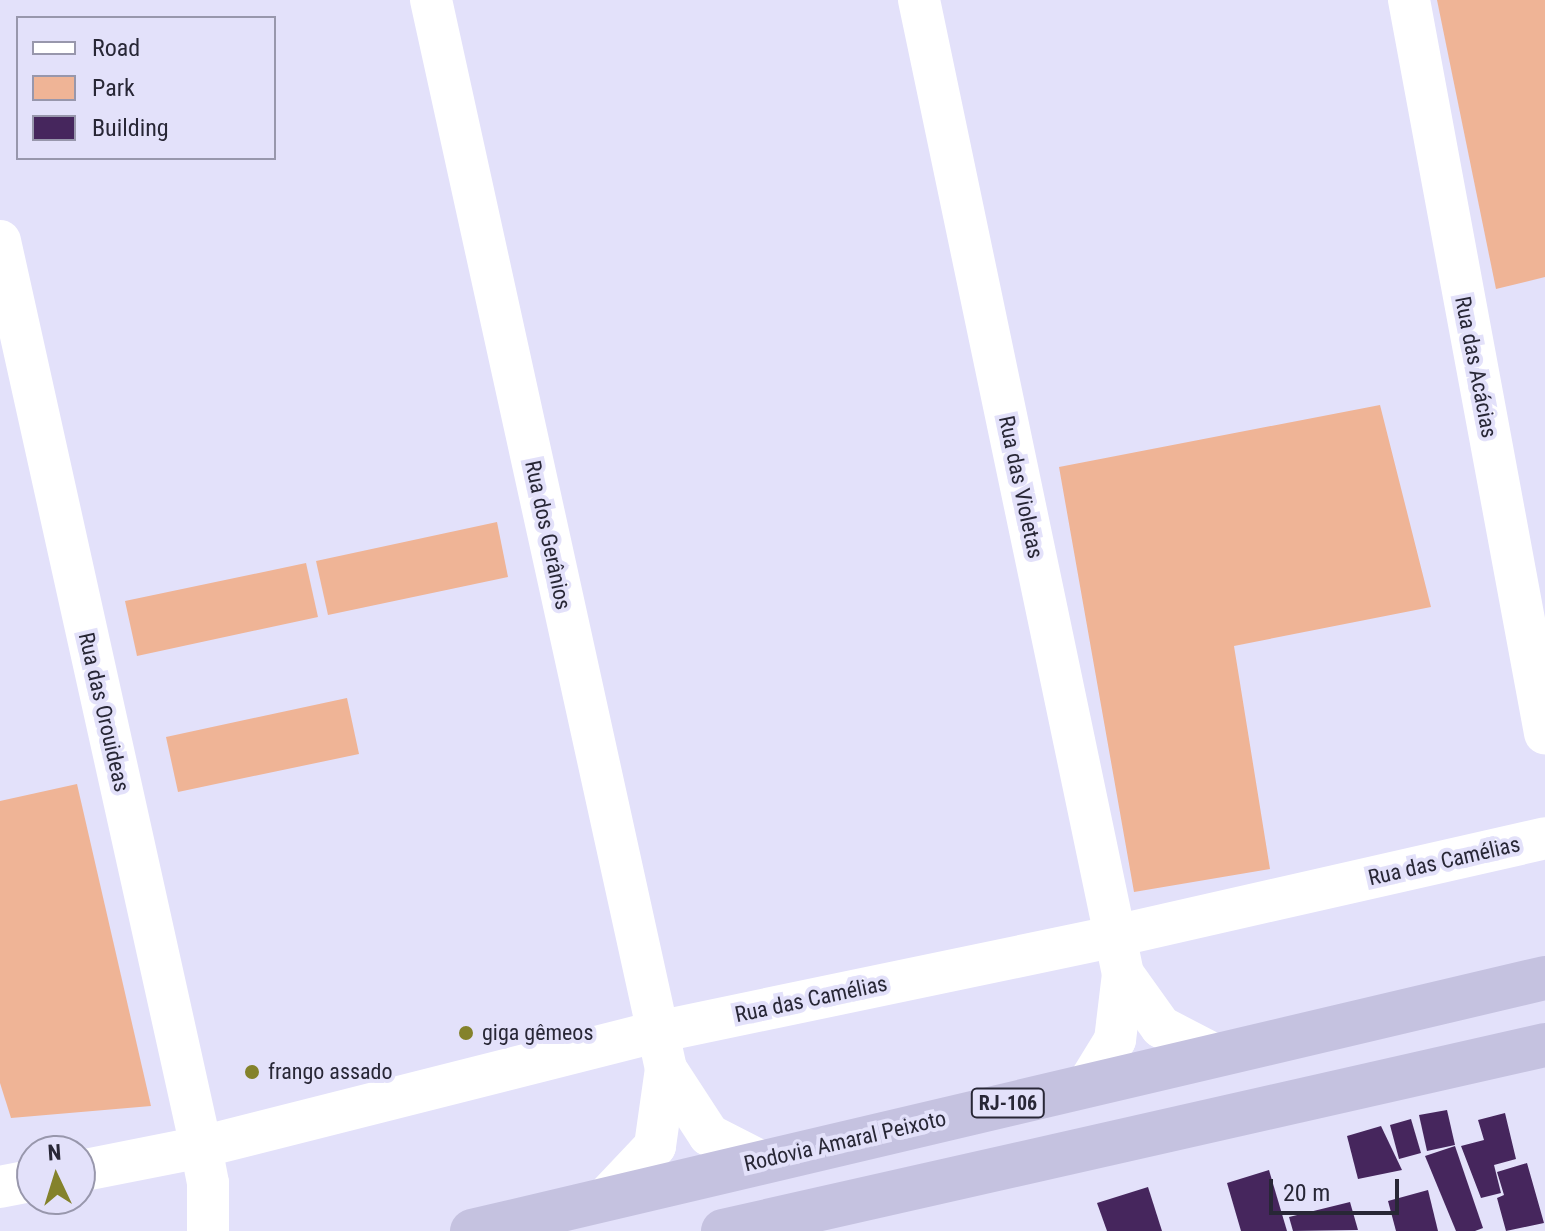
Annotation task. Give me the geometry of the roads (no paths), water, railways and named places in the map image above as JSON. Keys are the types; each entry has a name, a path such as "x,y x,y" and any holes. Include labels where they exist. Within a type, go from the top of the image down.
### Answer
{"highway":[{"name":"Rodovia Amaral Peixoto","path":"472,1231 1545,978"},
{"path":"723,1231 1545,1045"}],"street":[{"name":"Rua dos Gerânios","path":"431,0 661,1050 655,1146 607,1197"},
{"name":"Rua das Violetas","path":"919,0 1119,955 1115,1040 1088,1084"},
{"name":"Rua das Acácias","path":"1409,0 1545,733"},
{"name":"Rua das Orouideas","path":"0,241 205,1165 208,1231"},
{"name":"Rua das Camélias","path":"96,1170 205,1165 661,1050 1119,955 1545,838"},
{"name":"Rua das Violetas","path":"1119,955 1161,1027 1213,1054"},
{"name":"Rua dos Gerânios","path":"661,1050 709,1135 760,1161"},
{"name":"Rua das Orouideas","path":"205,1165 238,1231"}],"place":[{"name":"giga gêmeos","path":"466,1033"},
{"name":"frango assado","path":"252,1072"}]}
